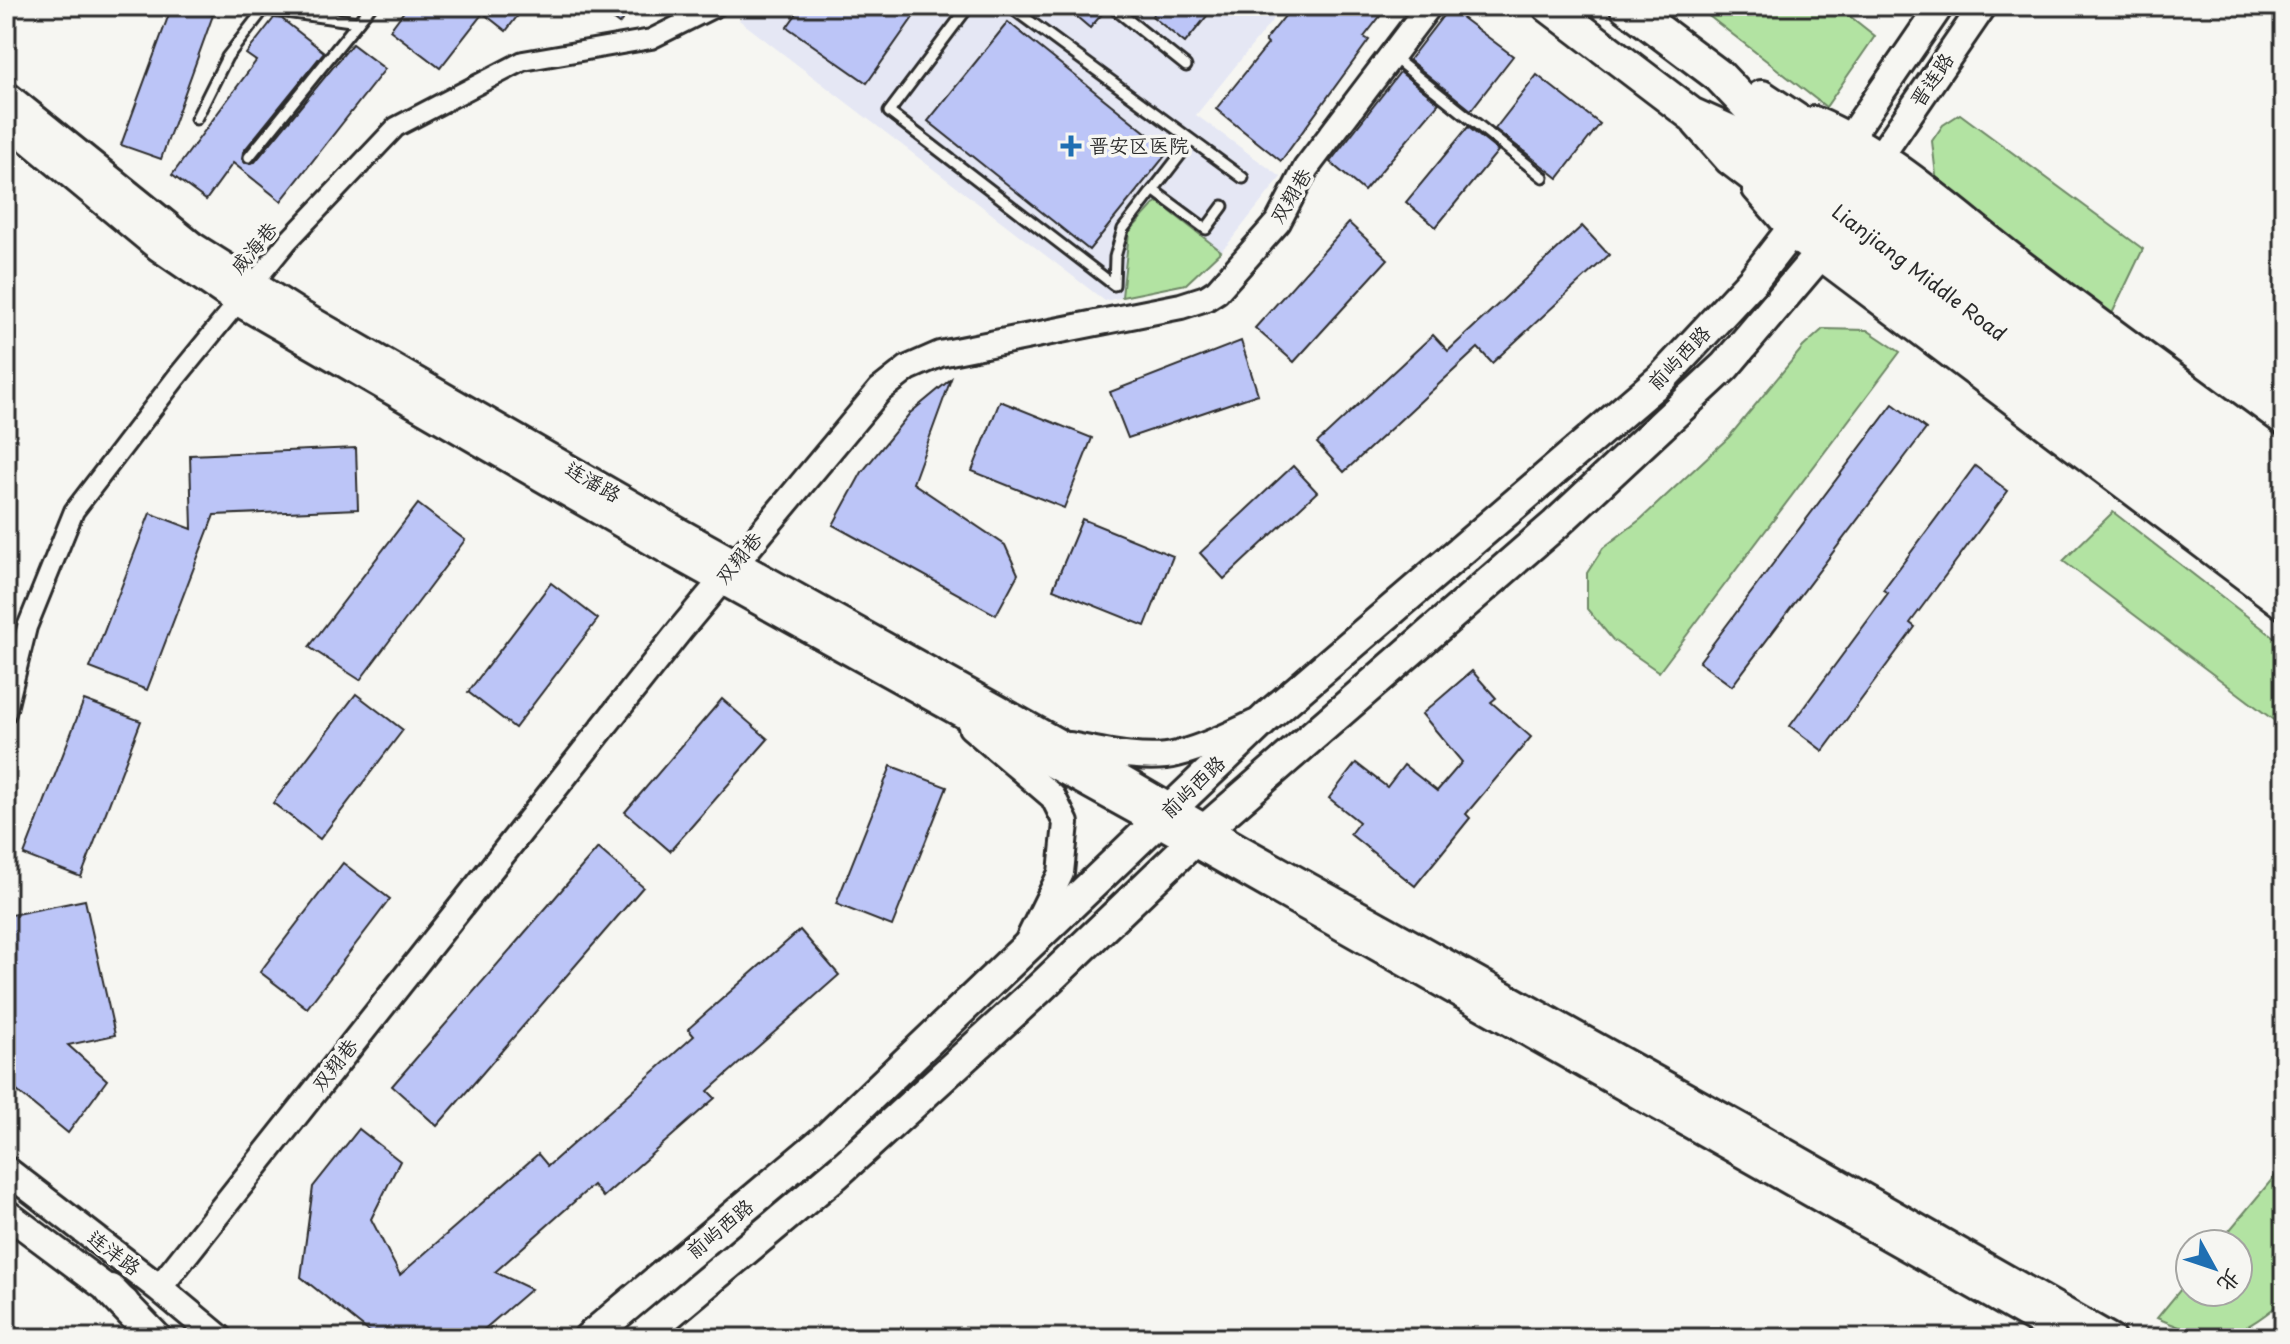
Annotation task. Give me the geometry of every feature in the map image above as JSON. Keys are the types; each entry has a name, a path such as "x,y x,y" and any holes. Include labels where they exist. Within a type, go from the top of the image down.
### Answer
{"highway":[{"name":"Lianjiang Middle Road","path":"1549,6 1691,114 1740,136 1851,205 2284,516"},
{"name":"Lianjiang Middle Road","path":"1626,6 1719,76 1851,205 2284,549"},
{"path":"1719,76 1847,144 2284,487"},
{"path":"1691,114 1731,159 2284,580"}],"main road":[{"name":"晋连路","path":"1847,144 1940,6"},
{"name":"晋连路","path":"1881,155 1983,6"},
{"name":"连潘路","path":"6,95 175,232 245,294"},
{"name":"连潘路","path":"6,121 158,247 729,571 945,704 1199,835"},
{"path":"1847,144 1881,155 2020,263 2284,458"},
{"path":"1731,159 1791,231 1819,255 2284,606"},
{"name":"前屿西路","path":"589,1338 827,1138 1267,717 1662,378 1753,280 1791,231"},
{"name":"前屿西路","path":"640,1338 836,1174 938,1083 1199,835 1568,514 1725,366 1819,255"},
{"name":"连潘路","path":"729,571 1061,744 1165,815"},
{"path":"1199,835 2067,1338"},
{"path":"1199,835 2111,1338"},
{"name":"连洋路","path":"6,1170 219,1338"},
{"name":"连洋路","path":"6,1213 170,1338"},
{"path":"110,1290 156,1338"}],"street":[{"name":"威海巷","path":"6,713 27,627 74,511 288,241 396,127 523,61 651,39 717,6"},
{"name":"双翔巷","path":"159,1288 729,571 864,407 908,368 928,358 1181,306 1217,291 1278,222 1306,168 1429,6"},
{"path":"945,704 1053,797 1066,823 1061,873 1022,953"},
{"path":"1061,744 1117,755 1174,755 1267,717"}],"lane":[{"path":"249,157 371,6"},
{"path":"969,6 889,112 1114,285 1115,257 1123,229 1191,141"},
{"path":"1009,6 1243,178"},
{"path":"1119,6 1116,10 1186,66"},
{"path":"196,119 227,57 264,9 358,22"},
{"path":"1392,57 1543,177"},
{"path":"1153,190 1206,229 1223,206"}],"shaded area":[{"name":"晋安区医院","path":"750,6 1284,6 1196,115 1281,177 1228,244 1186,284 1105,301 739,20"}],"green space":[{"path":"1696,6 1837,6 1875,36 1826,107"},
{"path":"1960,114 2143,249 2109,320 1937,184 1932,141 1943,125"},
{"path":"1157,201 1221,251 1186,284 1122,297 1129,232"},
{"path":"1823,329 1867,330 1900,352 1659,672 1613,640 1587,609 1587,573 1603,548 1641,519 1729,437 1803,347"},
{"path":"2113,512 2284,645 2284,728 2063,561"},
{"path":"2284,1165 2284,1300 2251,1324 2224,1334 2195,1332 2157,1318 2174,1297 2174,1308 2254,1308 2254,1228 2231,1228"}],"building":[{"path":"172,6 189,6 213,15 161,159 121,145"},
{"path":"408,6 525,6 506,31 483,13 440,68 390,30"},
{"path":"595,6 633,6 619,24"},
{"path":"802,6 921,6 867,83 787,27"},
{"path":"1064,6 1109,6 1090,28"},
{"path":"1160,6 1215,6 1185,43 1152,16"},
{"path":"1293,6 1388,6 1364,37 1369,40 1281,161 1216,109 1268,44 1265,41"},
{"path":"1449,8 1513,56 1471,110 1409,60"},
{"path":"274,18 282,19 324,52 243,152 245,163 255,162 352,44 385,69 281,201 233,163 206,200 172,175 256,61 246,54"},
{"path":"1008,22 1169,151 1089,250 928,121"},
{"path":"1400,72 1439,103 1364,191 1330,162"},
{"path":"1537,75 1600,124 1558,178 1495,129"},
{"path":"1468,127 1498,151 1436,227 1406,202"},
{"path":"1349,223 1388,259 1294,362 1255,328"},
{"path":"1582,226 1609,255 1492,363 1478,348 1344,472 1317,443 1433,335 1448,351"},
{"path":"1241,341 1258,394 1128,438 1110,392"},
{"path":"951,379 913,483 1005,545 1018,574 996,615 833,525 862,472 910,413"},
{"path":"1000,401 1092,438 1064,508 972,471"},
{"path":"1893,404 1926,429 1732,686 1699,662"},
{"path":"356,448 358,509 214,515 147,690 90,668 150,513 192,529 190,455"},
{"path":"1293,466 1317,492 1224,579 1200,553"},
{"path":"1975,466 2008,491 1910,623 1915,627 1823,751 1790,726 1888,593 1883,590"},
{"path":"418,504 465,540 360,680 309,647"},
{"path":"1082,519 1173,556 1145,626 1053,589"},
{"path":"551,583 598,619 515,728 468,692"},
{"path":"1472,671 1496,698 1491,702 1531,737 1466,814 1470,818 1415,886 1350,834 1359,822 1329,798 1356,763 1387,787 1404,765 1437,791 1462,762 1422,714"},
{"path":"356,694 403,730 320,839 273,803"},
{"path":"722,699 768,739 670,851 625,812"},
{"path":"84,700 141,721 81,877 24,855"},
{"path":"891,766 947,787 892,926 836,904"},
{"path":"598,848 643,887 437,1126 392,1086"},
{"path":"343,863 390,899 307,1008 260,972"},
{"path":"85,900 115,1035 68,1045 107,1080 68,1133 6,1082 6,916"},
{"path":"800,930 839,975 708,1091 715,1098 603,1197 593,1185 495,1272 531,1289 474,1338 377,1338 301,1277 313,1187 359,1129 400,1161 371,1219 400,1275 538,1154 548,1166 694,1036 688,1029"}],"place":[{"name":"晋安区医院","path":"1071,146"}]}
